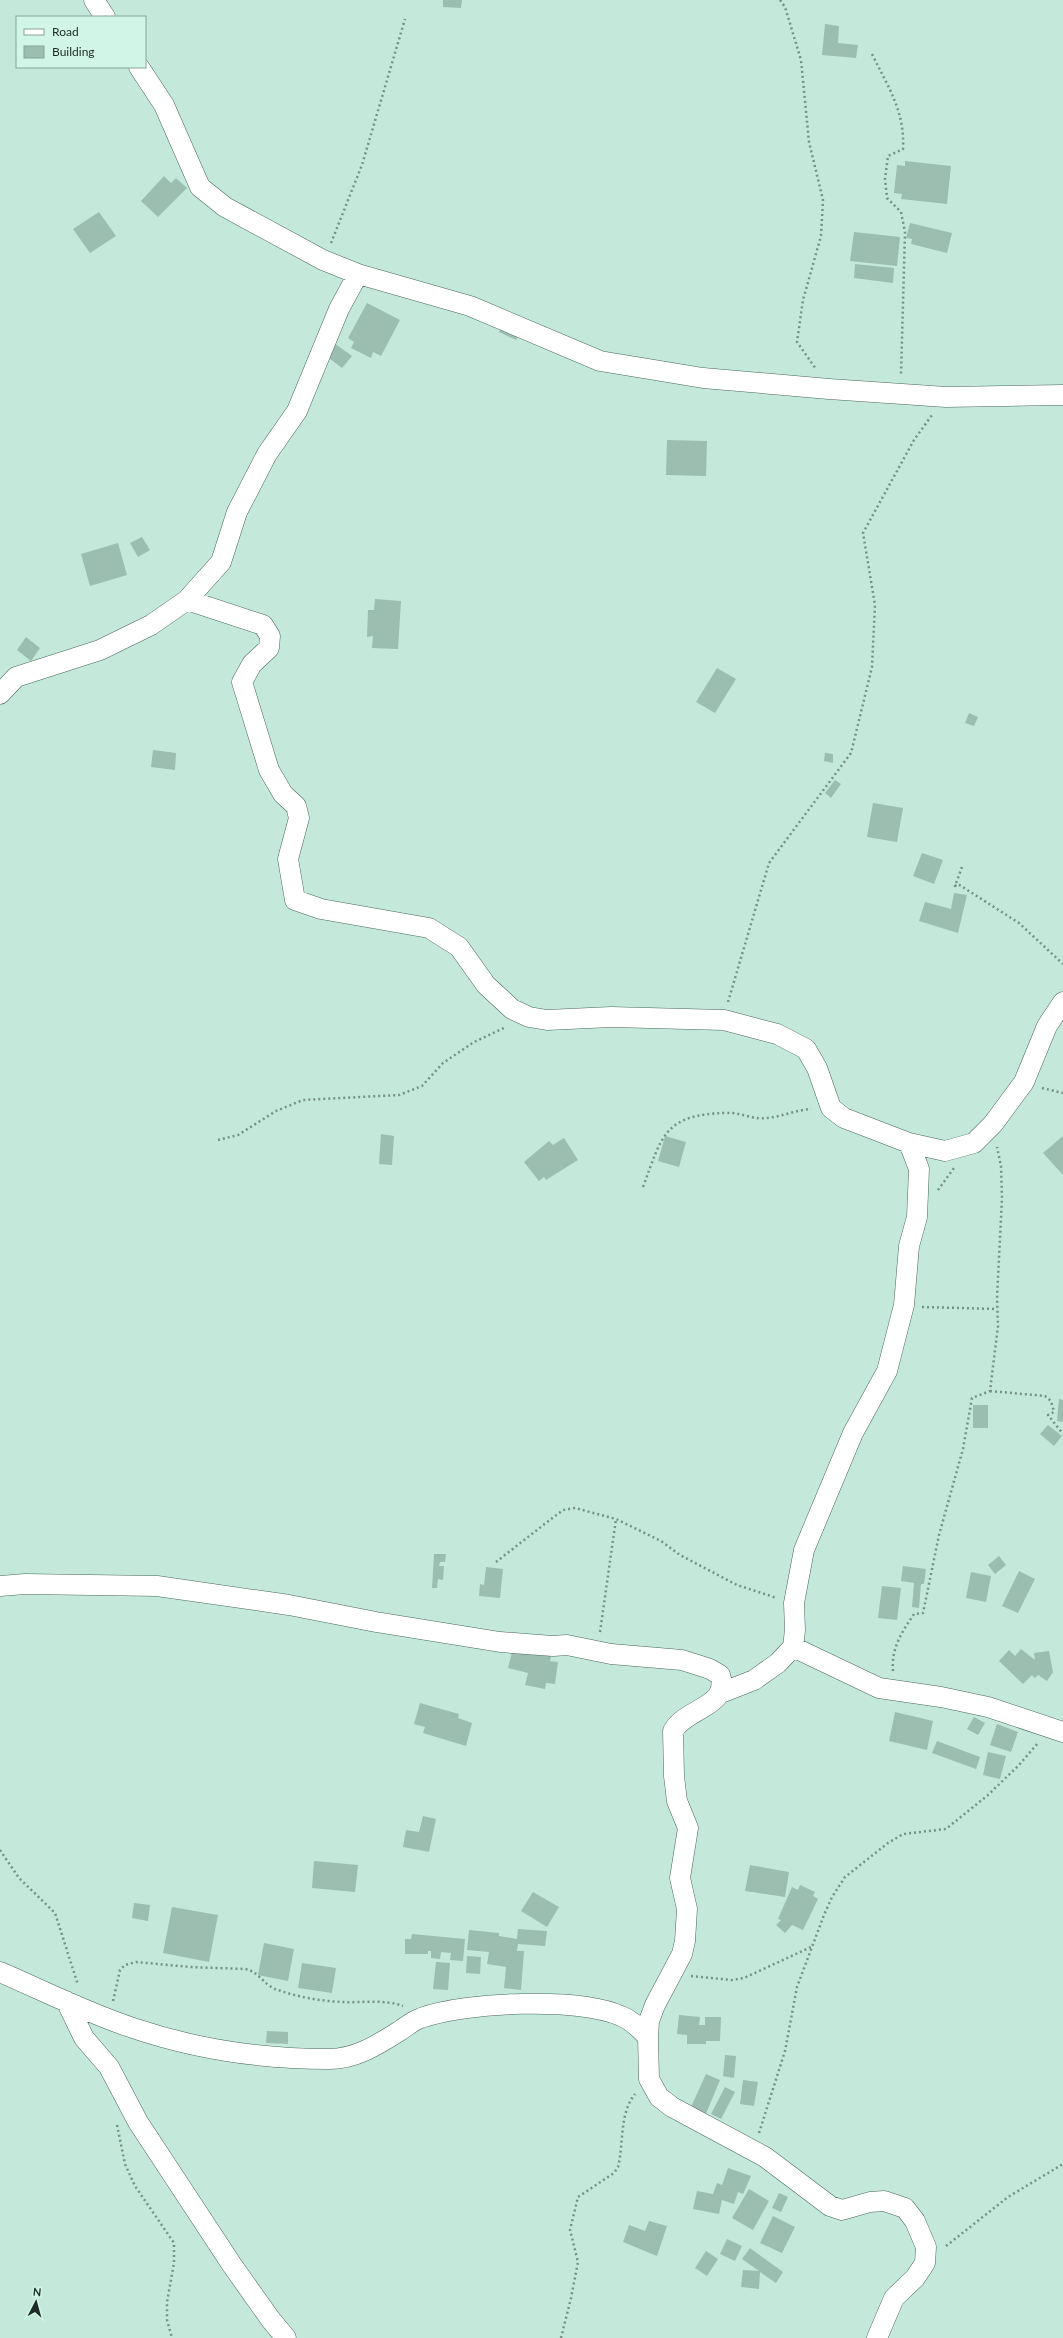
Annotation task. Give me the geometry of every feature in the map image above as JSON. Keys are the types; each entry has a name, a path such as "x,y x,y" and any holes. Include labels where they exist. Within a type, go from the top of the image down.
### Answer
{"street":[{"path":"94,0 105,16"},
{"path":"140,68 164,105 200,187 225,207 323,260 358,274 470,306 600,361 703,378 901,394 946,397 1063,395"},
{"path":"0,694 16,677 100,650 151,625 187,600 221,562 237,512 267,454 297,411 339,309 358,274"},
{"path":"187,600 263,625 270,636 269,648 252,664 242,682 269,770 283,794 296,806 298,818 288,859 296,900 321,908 429,928 459,947 486,985 512,1009 529,1016 547,1020 611,1017 724,1020 777,1034 806,1049 817,1068 831,1108 844,1118 908,1143 945,1151 974,1143 993,1124 1024,1082 1047,1026 1063,1002"},
{"path":"721,1693 754,1680 778,1662 793,1647 796,1630 794,1603 804,1550 853,1433 887,1371 904,1305 909,1246 917,1217 919,1169 908,1143"},
{"path":"0,1586 25,1584 157,1586 290,1605 376,1622 500,1642 553,1646 567,1645 597,1652 682,1660 710,1669 720,1675 723,1684 721,1693 716,1700 684,1718 673,1731 674,1776 677,1801 688,1828 680,1878 687,1909 686,1941 682,1954 655,2005 649,2021 649,2079 659,2097 672,2107 765,2157 830,2206 842,2210 870,2202 884,2201 905,2208 915,2221 926,2247 925,2263 914,2278 894,2298 877,2338"},
{"path":"793,1647 879,1688 941,1697 988,1707 1056,1731"},
{"path":"0,1972 85,2008 108,2020 134,2029 231,2052 330,2059 348,2058 364,2051 419,2018 476,2005 524,2004 584,2007 621,2016 634,2023 648,2037"},
{"path":"66,2001 84,2038 109,2067 138,2122 232,2265 271,2320 286,2338"}],"path":[{"path":"780,0 785,8 801,60 809,142 823,200 821,236 803,300 798,342 829,388"},
{"path":"323,260 362,165 405,20"},
{"path":"872,54 898,106 904,129 903,149 888,156 885,179 887,198 901,212 906,232 901,394"},
{"path":"724,1020 769,863 851,753 872,667 875,605 863,533 914,440 946,397"},
{"path":"962,867 955,886 958,884 1019,923 1063,964"},
{"path":"218,1140 238,1135 276,1111 303,1100 399,1095 422,1086 442,1063 474,1042 529,1016"},
{"path":"643,1187 662,1137 682,1121 692,1116 728,1112 765,1118 809,1109 831,1108"},
{"path":"990,1391 998,1326 997,1309 1002,1198 1001,1166 993,1124"},
{"path":"936,1192 955,1167"},
{"path":"904,1305 951,1309 997,1309"},
{"path":"894,1691 893,1658 895,1648 914,1614 923,1613 938,1535 963,1449 972,1398 990,1391 1045,1396 1051,1401 1054,1412 1048,1416 1063,1434"},
{"path":"496,1562 563,1510 575,1508 616,1520 661,1541 680,1555 737,1585 794,1603"},
{"path":"597,1652 616,1520"},
{"path":"765,2157 759,2138 760,2126 785,2050 797,1987 832,1897 845,1877 888,1843 903,1834 946,1829 1056,1731"},
{"path":"0,1850 19,1878 55,1913 85,2008"},
{"path":"671,1974 732,1980 744,1978 812,1947"},
{"path":"108,2020 120,1970 125,1965 136,1962 190,1967 251,1970 270,1988 278,1991 341,2002 398,2004 410,2009 419,2018"},
{"path":"561,2338 578,2262 570,2230 578,2197 614,2173 618,2166 628,2106 633,2096 649,2079"},
{"path":"114,2119 125,2164 135,2186 174,2243 174,2257 167,2302 167,2320 172,2338"},
{"path":"925,2263 1008,2197 1063,2164"}],"building":[{"path":"443,0 462,0 461,8 443,7"},
{"path":"825,24 839,26 838,43 858,45 856,58 822,55"},
{"path":"905,161 951,166 947,204 901,199 902,194 894,193 897,165 905,166"},
{"path":"164,176 171,183 176,178 187,188 158,217 141,201"},
{"path":"99,212 116,236 90,253 73,229"},
{"path":"910,223 952,233 947,253 911,244 912,239 906,238"},
{"path":"854,232 900,237 897,266 850,261"},
{"path":"855,264 894,268 893,283 854,278"},
{"path":"367,303 400,320 381,356 373,352 371,358 351,348 354,342 348,338"},
{"path":"502,327 519,334 516,340 499,332"},
{"path":"334,343 352,356 342,368 325,355"},
{"path":"667,440 707,441 706,476 666,475"},
{"path":"142,537 150,550 138,557 130,543"},
{"path":"118,543 127,575 90,586 81,554"},
{"path":"375,599 401,601 398,649 372,648 373,636 367,637 368,610 374,610"},
{"path":"26,637 40,648 31,661 17,650"},
{"path":"717,668 736,679 715,713 696,702"},
{"path":"969,713 978,717 974,726 965,723"},
{"path":"153,750 176,753 175,770 151,767"},
{"path":"825,753 833,754 833,763 824,761"},
{"path":"835,780 841,784 831,798 825,793"},
{"path":"873,803 903,808 897,842 867,837"},
{"path":"922,853 943,860 934,884 913,876"},
{"path":"954,893 967,895 958,933 919,921 925,902 951,909"},
{"path":"381,1134 394,1136 392,1165 379,1164"},
{"path":"665,1136 686,1142 679,1167 658,1161"},
{"path":"1063,1136 1063,1175 1043,1153"},
{"path":"564,1138 578,1160 546,1180 544,1177 539,1181 524,1162 549,1141 553,1145"},
{"path":"1059,1399 1063,1400 1063,1422 1057,1421"},
{"path":"973,1405 988,1405 988,1428 973,1428"},
{"path":"1048,1425 1062,1436 1054,1446 1040,1434"},
{"path":"434,1554 446,1554 445,1562 440,1562 439,1566 444,1566 443,1580 438,1579 437,1588 432,1588"},
{"path":"999,1556 1006,1565 995,1574 988,1565"},
{"path":"903,1566 926,1569 924,1584 921,1584 919,1608 912,1607 914,1583 901,1581"},
{"path":"486,1567 503,1569 500,1598 479,1596 480,1584 484,1585"},
{"path":"1019,1571 1035,1579 1018,1613 1002,1606"},
{"path":"971,1572 991,1576 986,1602 966,1598"},
{"path":"882,1586 901,1588 897,1620 878,1618"},
{"path":"514,1644 552,1652 550,1661 558,1662 555,1684 546,1683 545,1689 525,1685 528,1673 508,1668"},
{"path":"1021,1649 1035,1660 1034,1653 1049,1651 1053,1672 1047,1681 1038,1675 1035,1678 1032,1675 1023,1684 999,1661 1009,1650 1015,1656"},
{"path":"420,1703 459,1714 458,1718 472,1723 466,1746 423,1733 425,1727 414,1724"},
{"path":"895,1712 933,1721 927,1750 889,1741"},
{"path":"974,1717 985,1723 978,1735 967,1729"},
{"path":"997,1724 1018,1732 1011,1752 990,1745"},
{"path":"937,1741 980,1757 976,1769 932,1753"},
{"path":"988,1752 1006,1756 1000,1779 983,1775"},
{"path":"423,1816 436,1819 429,1852 403,1847 406,1830 419,1832"},
{"path":"314,1861 358,1865 355,1892 312,1888"},
{"path":"750,1865 789,1872 785,1897 745,1891"},
{"path":"800,1885 815,1892 813,1896 818,1899 803,1930 792,1925 785,1933 776,1925 781,1920 778,1919 792,1887 798,1890"},
{"path":"533,1892 559,1907 547,1927 521,1911"},
{"path":"134,1903 150,1905 148,1921 132,1918"},
{"path":"172,1907 218,1915 209,1962 163,1953"},
{"path":"518,1929 547,1931 545,1946 518,1944 517,1951 524,1951 521,1990 504,1988 506,1967 487,1964 489,1952 467,1950 469,1930 499,1933 499,1936 517,1939"},
{"path":"412,1934 465,1939 463,1961 450,1960 451,1953 441,1952 440,1959 431,1958 431,1951 428,1951 428,1954 405,1954 405,1939 411,1939"},
{"path":"264,1943 294,1949 288,1981 258,1975"},
{"path":"467,1956 481,1957 480,1974 466,1973"},
{"path":"436,1962 450,1963 448,1990 433,1989"},
{"path":"302,1963 336,1968 332,1993 298,1988"},
{"path":"679,2015 700,2017 699,2025 705,2025 705,2017 721,2017 720,2041 706,2041 706,2044 687,2044 687,2035 677,2034"},
{"path":"267,2031 288,2032 288,2044 266,2043"},
{"path":"725,2055 736,2056 734,2078 723,2076"},
{"path":"706,2074 720,2080 705,2116 690,2109"},
{"path":"743,2080 758,2082 754,2106 740,2104"},
{"path":"725,2087 735,2092 721,2119 711,2114"},
{"path":"728,2168 751,2176 743,2194 738,2192 734,2204 722,2200 719,2214 693,2209 697,2191 713,2194 717,2183 722,2185"},
{"path":"749,2189 769,2201 753,2230 732,2218"},
{"path":"779,2193 788,2197 781,2212 772,2208"},
{"path":"773,2216 795,2227 782,2253 760,2243"},
{"path":"649,2221 667,2226 657,2256 623,2242 629,2225 645,2231"},
{"path":"727,2239 742,2246 735,2261 720,2254"},
{"path":"750,2248 783,2272 776,2283 760,2272 759,2289 741,2287 743,2270 759,2271 742,2259"},
{"path":"706,2251 718,2259 707,2276 695,2268"}]}
